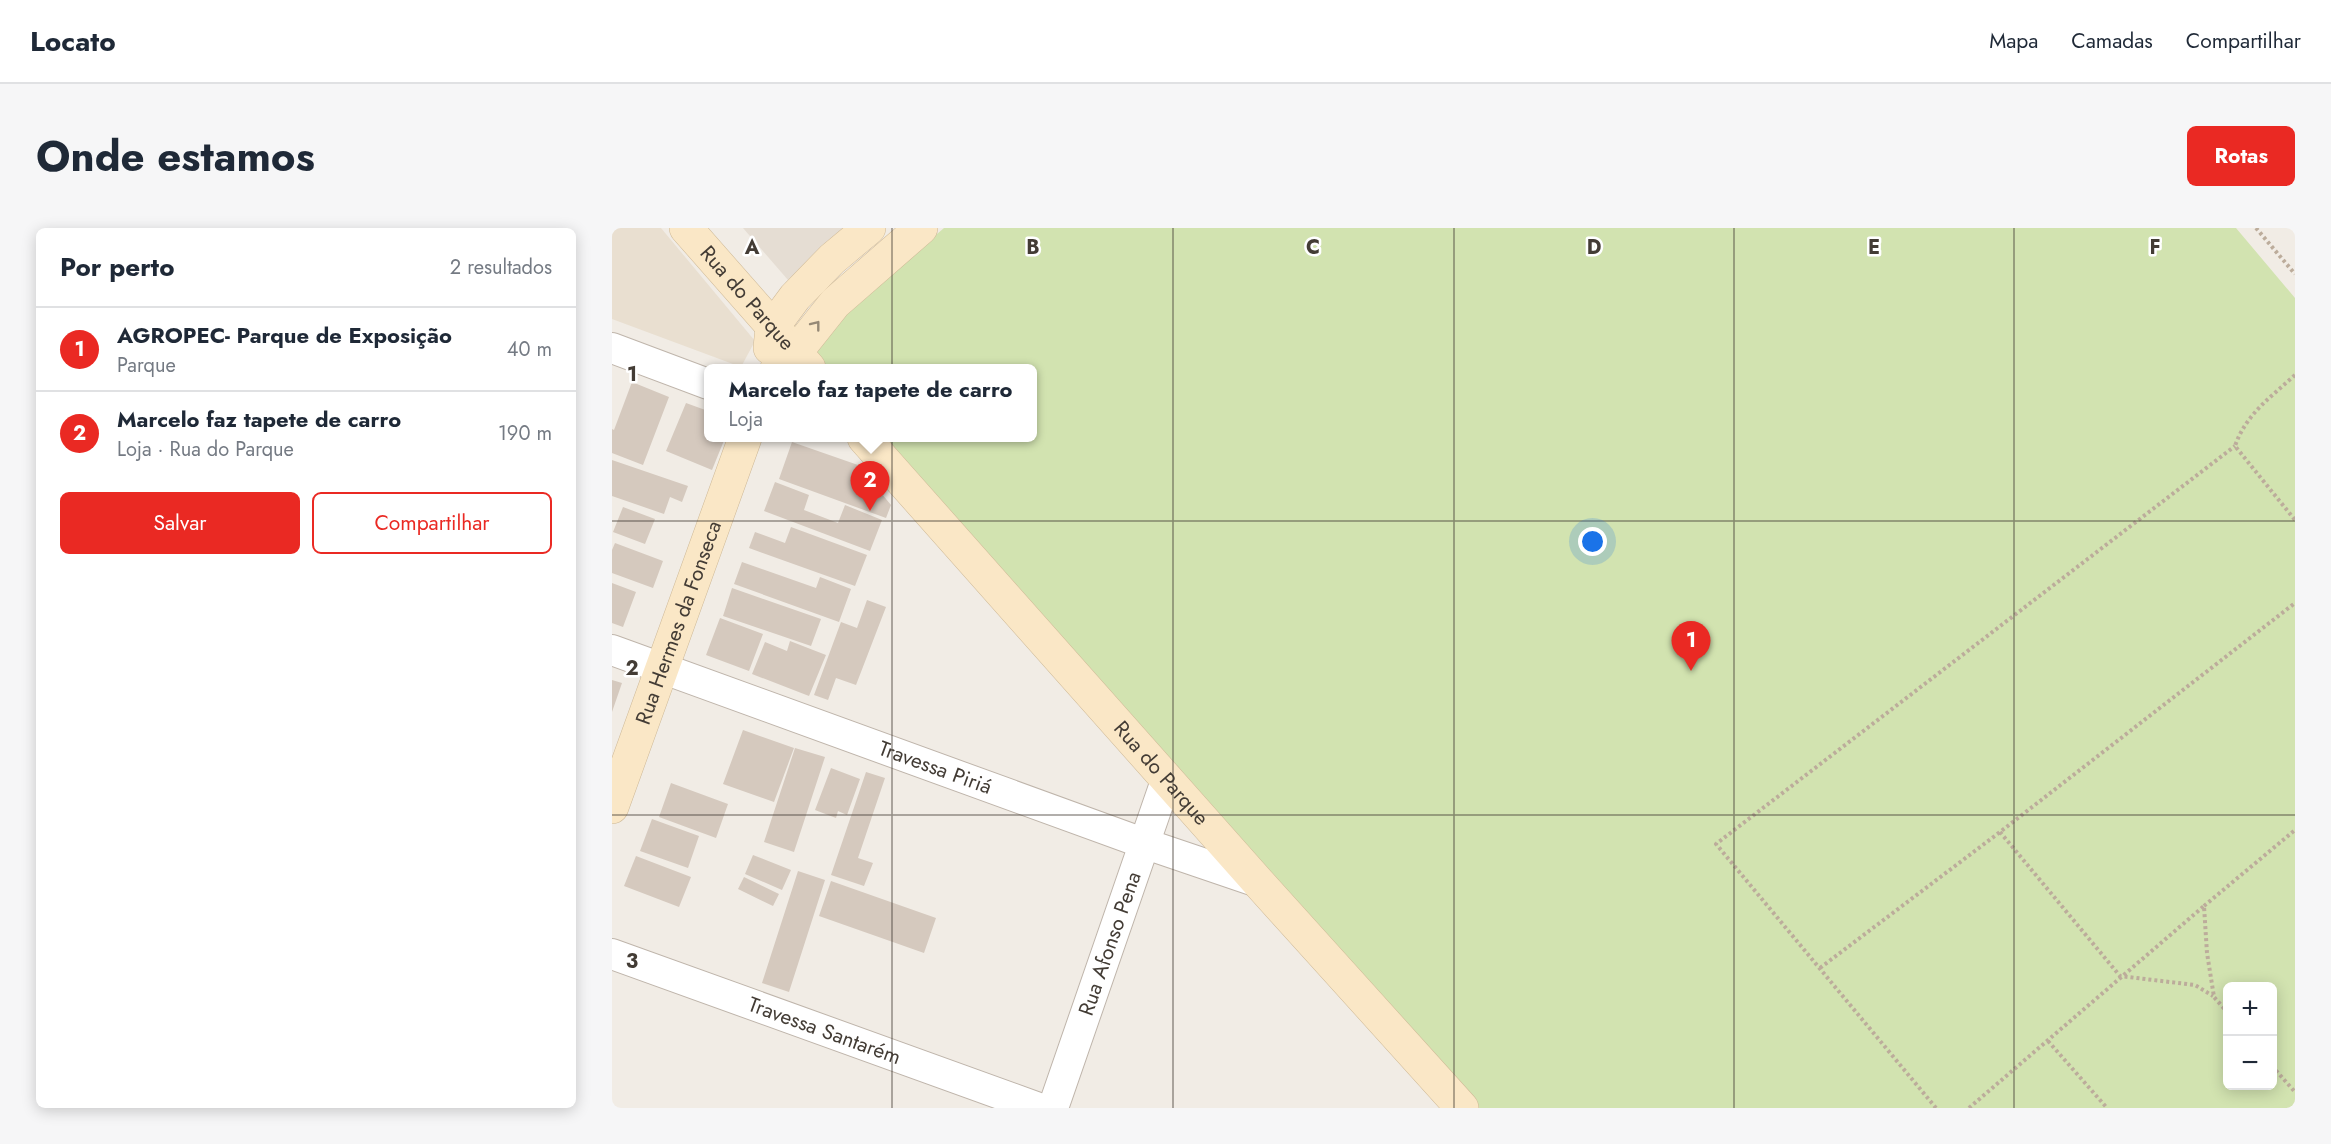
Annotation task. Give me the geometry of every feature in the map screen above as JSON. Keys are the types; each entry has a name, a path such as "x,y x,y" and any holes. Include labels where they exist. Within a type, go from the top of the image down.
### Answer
{"street":[{"name":"Rua do Parque","path":"686,228 772,328 794,363"},
{"path":"768,364 772,328 803,289 832,259 869,228"},
{"path":"794,363 835,303 921,228"},
{"path":"612,348 704,382"},
{"name":"Rua Hermes da Fonseca","path":"612,807 744,442"},
{"name":"Rua do Parque","path":"868,442 1462,1108"},
{"name":"Travessa Piriá","path":"612,650 1143,843 1258,882"},
{"name":"Rua Afonso Pena","path":"1053,1108 1167,778"},
{"name":"Travessa Santarém","path":"612,954 1039,1108"}],"path":[{"path":"2256,228 2295,274"},
{"path":"1936,1108 1716,844 2235,446 2241,429 2251,414 2295,375"},
{"path":"2235,446 2295,520"},
{"path":"1820,968 2000,832 2295,603"},
{"path":"1969,1108 2120,976 2295,830"},
{"path":"2000,832 2120,976 2195,985 2214,997 2223,1007"},
{"path":"2204,906 2206,953 2214,997"},
{"path":"2048,1041 2107,1108"},
{"path":"2277,1072 2295,1092"}],"shaded area":[{"path":"612,228 661,228 755,341 743,364 733,364 612,319"},
{"path":"743,228 849,228 788,280"}],"green space":[{"path":"944,228 2236,228 2295,298 2295,1108 1473,1108 883,442 1037,442 1037,364 817,364 814,339"}],"building":[{"path":"632,382 669,397 643,465 612,453 612,429 614,430"},
{"path":"686,403 704,410 704,442 723,442 712,470 666,451"},
{"path":"792,442 858,465 891,505 886,518 779,479"},
{"path":"612,460 688,486 682,502 670,497 664,514 612,496"},
{"path":"775,482 809,495 804,510 838,523 845,505 882,520 870,551 764,511"},
{"path":"623,507 655,519 645,544 613,532"},
{"path":"791,527 867,555 855,586 749,548 755,532 785,543"},
{"path":"615,543 663,561 653,588 612,573 612,550"},
{"path":"742,562 816,588 820,577 851,589 839,622 734,584"},
{"path":"612,583 636,592 623,627 612,623"},
{"path":"732,588 821,619 811,646 723,616"},
{"path":"867,600 886,607 856,685 836,678 828,700 814,695 841,622 857,628"},
{"path":"720,618 763,634 749,671 706,655"},
{"path":"790,641 826,655 809,696 752,674 765,642 787,651"},
{"path":"612,680 622,683 612,712"},
{"path":"743,730 794,748 774,802 723,784"},
{"path":"795,748 825,757 794,852 764,842"},
{"path":"831,768 860,779 847,815 838,811 836,818 815,810"},
{"path":"866,772 885,778 858,858 873,863 864,886 831,875"},
{"path":"671,783 728,804 716,838 659,817"},
{"path":"652,819 699,836 688,868 640,851"},
{"path":"753,855 791,870 782,890 745,874"},
{"path":"636,856 691,877 679,907 624,886"},
{"path":"798,871 825,880 789,992 762,983"},
{"path":"744,877 779,894 773,906 738,889"},
{"path":"831,881 936,918 924,953 819,916"}],"place":[{"name":"Marcelo faz tapete de carro","path":"870,511"},
{"name":"AGROPEC- Parque de Exposição","path":"1691,671"}]}
